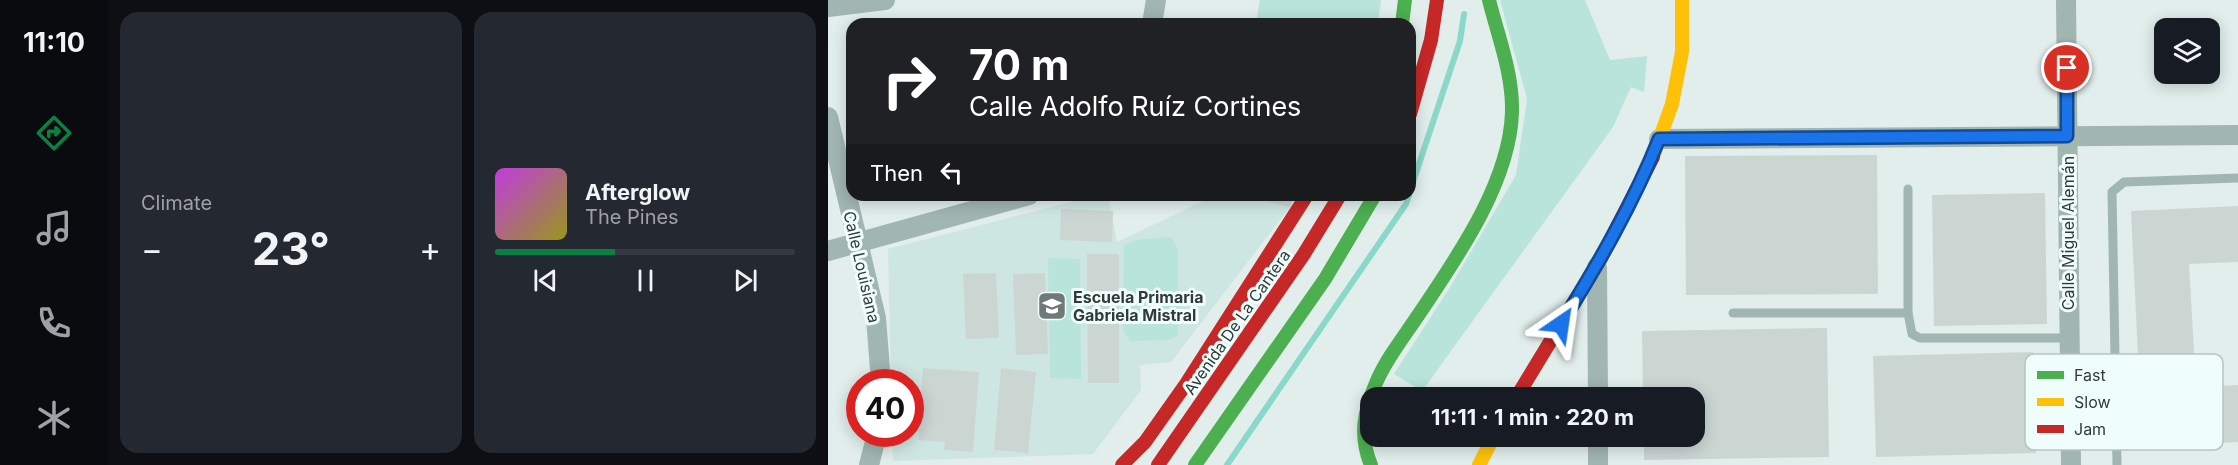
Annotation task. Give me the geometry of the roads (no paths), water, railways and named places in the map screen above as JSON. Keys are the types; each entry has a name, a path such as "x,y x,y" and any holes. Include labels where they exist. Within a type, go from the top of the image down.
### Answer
{"main road":[{"path":"1403,18 1406,0"},
{"path":"1416,93 1431,40 1437,0"},
{"path":"1371,465 1362,435 1371,391 1381,371 1476,222 1506,151 1512,112 1510,87 1489,0"},
{"path":"1523,387 1597,267 1646,173 1676,87 1684,37 1682,0"},
{"path":"1122,465 1145,442 1186,384 1303,201"},
{"name":"Avenida De La Cantera","path":"1158,465 1304,254 1336,201"},
{"path":"1195,465 1325,279 1371,201"},
{"path":"1479,465 1488,447"}],"street":[{"path":"828,7 885,0"},
{"path":"1153,18 1156,0"},
{"name":"Calle Miguel Alemán","path":"2066,0 2069,354"},
{"name":"Calle Louisiana","path":"828,117 846,195"},
{"path":"1659,139 2238,135"},
{"name":"Calle Louisiana","path":"847,201 876,318 879,369"},
{"path":"828,251 1007,201"},
{"path":"1597,267 1598,387"},
{"path":"869,465 874,447"},
{"path":"1598,447 1598,465"},
{"name":"Calle Miguel Alemán","path":"2071,450 2071,465"}],"lane":[{"path":"2115,354 2112,192 2124,182 2238,178"},
{"path":"1908,189 1909,330 1920,338 2069,338"},
{"path":"1733,313 1908,313"},
{"path":"2117,450 2117,465"}],"waterway":[{"path":"1416,173 1460,41 1464,14"},
{"path":"1227,465 1407,201"}],"place":[{"name":"Escuela Primaria Gabriela Mistral","path":"1052,306"}]}
